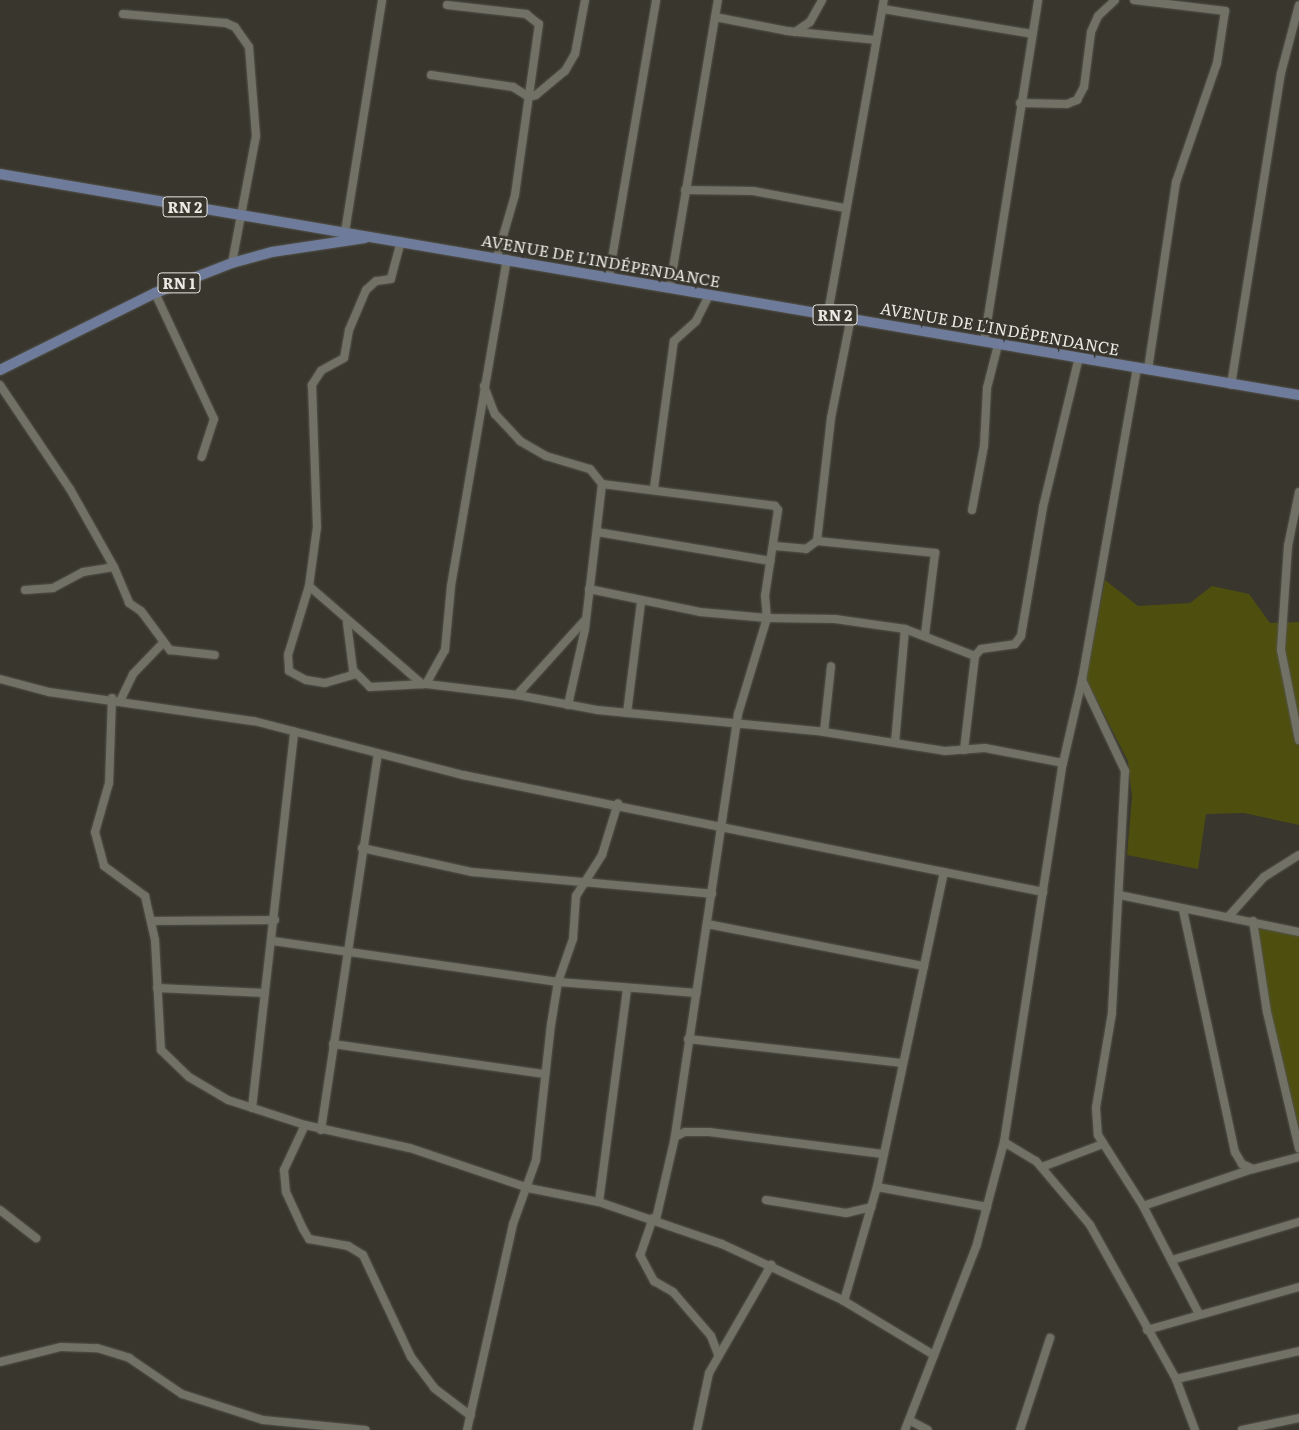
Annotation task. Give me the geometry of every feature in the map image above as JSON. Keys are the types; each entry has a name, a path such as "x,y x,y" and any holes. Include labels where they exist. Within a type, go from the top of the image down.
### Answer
{"main road":[{"name":"RN 2","path":"0,174 371,237"},
{"name":"AVENUE DE L'INDÉPENDANCE","path":"371,237 670,286 851,317 998,345 1299,395"},
{"name":"RN 1","path":"0,370 155,293 232,263 272,252 371,237"}],"street":[{"path":"345,232 382,0"},
{"path":"529,97 565,72 575,54 585,0"},
{"path":"609,276 656,0"},
{"path":"670,286 718,0"},
{"path":"795,32 810,22 822,0"},
{"path":"828,313 875,40 884,0"},
{"path":"984,342 1020,104 1038,0"},
{"path":"1020,104 1068,104 1077,100 1084,87 1091,32 1098,16 1115,0"},
{"path":"1134,0 1225,11 1217,63 1176,182 1148,369"},
{"path":"424,684 444,650 502,258 515,195 539,24 526,14 448,5"},
{"path":"1231,385 1281,73 1299,5"},
{"path":"883,9 1032,34"},
{"path":"123,14 226,23 235,27 249,47 250,89 257,119 232,263"},
{"path":"715,17 795,32 875,40"},
{"path":"431,75 513,86 529,97"},
{"path":"685,190 753,191 845,208"},
{"path":"356,674 325,683 289,671 288,655 309,586 317,527 312,385 321,371 344,358 359,304 372,283 391,278 401,241"},
{"path":"155,293 214,418 202,457"},
{"path":"654,488 674,341 696,321 710,294"},
{"path":"817,541 831,418 851,317"},
{"path":"972,510 984,446 987,388 998,345"},
{"path":"964,750 974,656 981,649 1015,644 1021,636 1044,507 1079,358"},
{"path":"905,1430 987,1207 1004,1142 1063,763 1082,680 1137,367"},
{"path":"0,385 41,442 114,567 129,603 152,623 162,644 170,650 215,655"},
{"path":"484,386 495,414 520,441 546,456 590,469 602,484 589,589 568,705"},
{"path":"602,484 654,488 778,507 766,618 745,680 708,924 688,1039 675,1137 654,1219 640,1255 654,1281 673,1292 711,1336 718,1354"},
{"path":"1299,492 1288,546 1281,650 1299,740"},
{"path":"597,532 771,561"},
{"path":"774,546 806,549 817,541 935,553 925,635"},
{"path":"25,590 53,588 83,572 114,567"},
{"path":"309,586 348,623 424,684"},
{"path":"589,589 641,602 766,618 835,619 905,629 925,635 974,656"},
{"path":"627,713 641,602"},
{"path":"517,695 584,620"},
{"path":"348,623 356,674 370,687 424,684 517,695 568,705 627,713 738,722 895,743 964,750 985,748 1063,763"},
{"path":"895,743 905,629"},
{"path":"121,699 133,674 162,644"},
{"path":"824,732 831,666"},
{"path":"407,672 407,684"},
{"path":"0,679 49,692 121,699 294,731 378,754 483,779 618,803 1043,892"},
{"path":"1082,680 1125,771 1112,1013 1096,1108 1103,1144 1143,1206 1198,1312"},
{"path":"112,698 109,783 95,832 104,866 139,889 153,921 158,988 158,1037 166,1057 204,1087 252,1108 322,1130 410,1148 528,1188 598,1202 654,1219 771,1265 844,1301 934,1355"},
{"path":"252,1108 264,993 273,941 294,731"},
{"path":"322,1130 345,952 378,754"},
{"path":"467,1430 513,1224 528,1188 558,982 574,939 576,896 602,855 618,803"},
{"path":"362,848 472,872 585,884 712,894"},
{"path":"1229,916 1264,876 1299,854"},
{"path":"844,1301 877,1187 901,1063 944,872"},
{"path":"1119,895 1183,910 1229,916 1299,932"},
{"path":"1183,910 1235,1152 1242,1164 1253,1169"},
{"path":"153,921 275,920"},
{"path":"1253,921 1267,1012 1299,1148"},
{"path":"708,924 924,966"},
{"path":"273,941 558,982 627,989 697,992"},
{"path":"158,988 264,993"},
{"path":"598,1202 627,989"},
{"path":"688,1039 901,1063"},
{"path":"332,1044 545,1074"},
{"path":"304,1125 284,1170 286,1192 303,1229 309,1239 348,1246 363,1255 411,1357 434,1388 471,1416"},
{"path":"675,1137 685,1132 709,1132 883,1154"},
{"path":"1004,1142 1042,1166 1090,1225 1176,1379 1195,1430"},
{"path":"1042,1166 1103,1144"},
{"path":"1143,1206 1253,1169 1299,1156"},
{"path":"877,1187 987,1207"},
{"path":"766,1200 846,1213 871,1207"},
{"path":"0,1210 36,1238"},
{"path":"1172,1260 1299,1222"},
{"path":"697,1430 703,1392 718,1354 771,1265"},
{"path":"1147,1330 1198,1312 1299,1288"},
{"path":"1020,1430 1050,1338"},
{"path":"0,1362 61,1347 97,1348 128,1358 182,1394 263,1420 366,1430"},
{"path":"1176,1379 1299,1351"},
{"path":"1242,1430 1299,1418"},
{"path":"909,1420 928,1430"}],"shaded area":[{"path":"1105,580 1138,606 1190,603 1212,586 1249,594 1270,623 1299,622 1299,825 1244,813 1206,814 1198,869 1127,855 1132,797 1128,761 1086,679"},
{"path":"1258,928 1299,935 1299,1128 1269,1004"}]}
